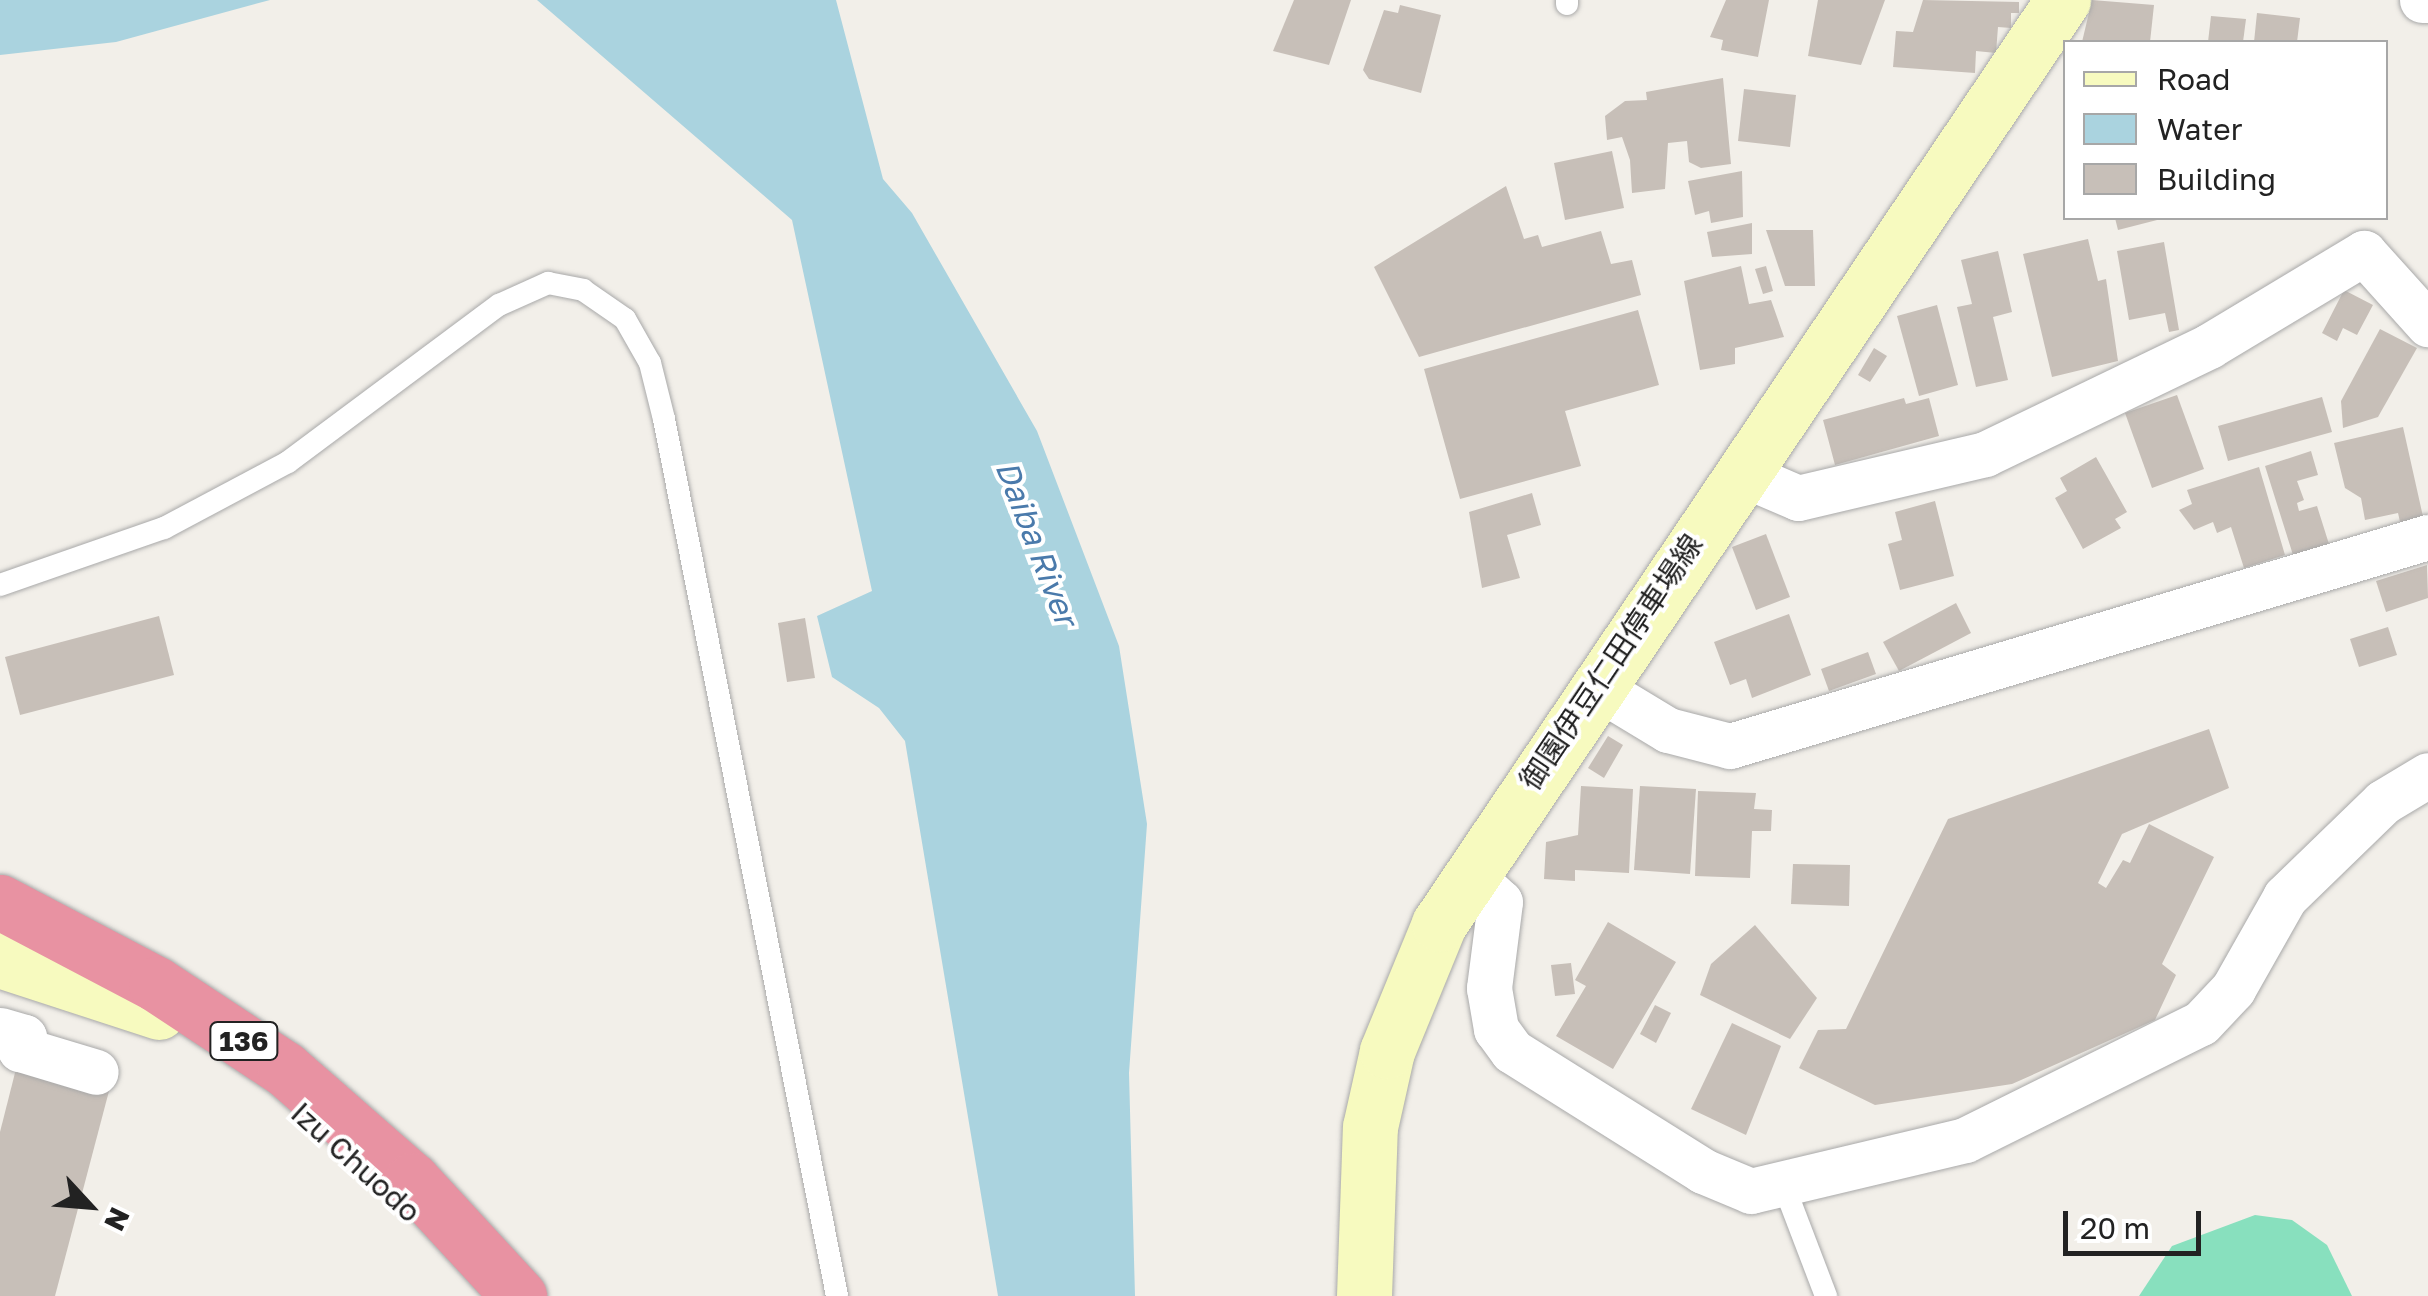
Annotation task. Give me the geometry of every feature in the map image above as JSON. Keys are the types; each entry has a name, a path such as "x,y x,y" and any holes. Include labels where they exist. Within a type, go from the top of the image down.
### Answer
{"highway":[{"name":"Izu Chuodo","path":"0,902 100,951 284,1070 474,1256"},
{"name":"Izu Chuodo","path":"0,926 159,1012 334,1135 519,1296"},
{"path":"474,1256 534,1296"}],"main road":[{"name":"御園伊豆仁田停車場線","path":"1364,1296 1370,1128 1387,1051 1468,872 2064,0"},
{"path":"0,960 159,1012"}],"street":[{"path":"1740,472 1798,498 1985,454 2209,346 2364,253 2428,324"},
{"path":"1595,686 1668,730 1730,746 2428,538"},
{"path":"1468,872 1500,902 1489,988 1496,1029 1512,1052 1703,1170 1751,1191 1966,1140 2200,1023 2233,989 2285,897 2383,802 2428,775"},
{"path":"0,1030 24,1036 20,1049 96,1072"}],"lane":[{"path":"0,585 164,528 288,462 499,305 548,283 583,290 625,319 650,363 664,419 838,1296"},
{"path":"1784,1186 1826,1296"}],"green space":[{"path":"2255,1215 2292,1220 2327,1245 2352,1296 2139,1296 2172,1246"}],"water":[{"path":"0,0 270,0 116,42 0,55"},
{"name":"Daiba River","path":"537,0 836,0 883,179 912,213 1037,431 1119,646 1147,824 1129,1073 1135,1296 998,1296 905,741 879,708 832,677 817,616 872,591 792,220"}],"building":[{"path":"1294,0 1351,0 1329,65 1273,51"},
{"path":"1726,0 1769,0 1758,57 1721,50 1723,40 1710,37"},
{"path":"1818,0 1885,0 1861,65 1808,56"},
{"path":"1923,0 2019,2 2019,13 2011,13 2011,28 1998,27 1996,53 1976,51 1975,73 1893,67 1896,31 1913,32"},
{"path":"2092,0 2154,5 2150,40 2082,40"},
{"path":"1400,5 1441,15 1421,93 1369,79 1363,70 1384,10 1398,13"},
{"path":"2257,13 2300,18 2297,40 2254,40"},
{"path":"2211,16 2246,19 2243,40 2208,40"},
{"path":"1723,78 1731,164 1701,168 1689,162 1687,141 1668,143 1665,189 1632,193 1630,160 1622,137 1607,140 1605,116 1625,101 1647,100 1646,92"},
{"path":"1744,89 1796,95 1790,147 1738,141"},
{"path":"1612,151 1624,208 1565,220 1554,163"},
{"path":"1742,171 1743,217 1711,223 1709,211 1695,215 1688,181"},
{"path":"1506,186 1524,239 1538,235 1542,247 1601,231 1611,264 1632,260 1641,295 1419,357 1374,267"},
{"path":"2116,220 2157,220 2118,230"},
{"path":"1752,223 1752,254 1712,257 1707,232"},
{"path":"1766,230 1813,230 1815,286 1785,286"},
{"path":"2088,239 2098,281 2106,279 2118,361 2052,377 2023,254"},
{"path":"2164,242 2179,330 2169,332 2165,313 2129,320 2117,251"},
{"path":"1998,251 2012,312 1993,317 2008,380 1976,387 1957,307 1972,304 1961,260"},
{"path":"1741,266 1749,304 1771,300 1784,337 1735,348 1735,364 1700,370 1684,281"},
{"path":"1766,266 1773,291 1763,294 1755,269"},
{"path":"2344,290 2373,305 2357,335 2343,328 2337,341 2322,333"},
{"path":"1937,305 1958,385 1919,396 1897,316"},
{"path":"1638,310 1659,385 1565,411 1581,466 1460,499 1424,369"},
{"path":"2380,329 2417,348 2378,417 2343,428 2341,401"},
{"path":"1874,348 1887,356 1870,382 1858,375"},
{"path":"2177,395 2204,469 2152,488 2125,413"},
{"path":"2322,397 2332,432 2228,461 2218,426"},
{"path":"1904,398 1906,404 1929,398 1939,436 1835,465 1823,420"},
{"path":"2403,427 2424,521 2401,526 2398,513 2365,520 2361,498 2345,488 2334,443"},
{"path":"2311,451 2318,475 2297,481 2304,500 2297,503 2299,511 2317,506 2329,544 2293,555 2265,466"},
{"path":"2096,457 2127,512 2115,519 2121,528 2083,549 2055,498 2067,491 2060,478"},
{"path":"2259,467 2285,555 2244,568 2231,527 2217,533 2213,522 2194,530 2179,510 2192,504 2187,490"},
{"path":"1532,493 1541,525 1507,535 1520,578 1482,588 1469,512"},
{"path":"1935,501 1954,576 1900,590 1888,544 1902,540 1895,512"},
{"path":"1766,534 1790,597 1756,610 1732,547"},
{"path":"2427,565 2428,598 2386,612 2376,581"},
{"path":"1956,603 1971,633 1899,671 1883,642"},
{"path":"1789,614 1811,675 1752,698 1746,679 1730,685 1714,642"},
{"path":"159,616 174,675 20,715 5,657"},
{"path":"805,618 815,678 787,682 778,623"},
{"path":"2388,627 2397,655 2359,667 2350,639"},
{"path":"1868,652 1876,674 1829,691 1821,669"},
{"path":"2209,729 2229,788 2122,834 2098,883 2106,888 2123,860 2130,863 2149,824 2214,857 2162,964 2176,975 2155,1020 2012,1084 1875,1105 1799,1068 1818,1030 1846,1029 1948,819"},
{"path":"1608,736 1623,745 1604,778 1588,768"},
{"path":"1581,786 1633,789 1629,873 1575,870 1575,881 1544,879 1546,842 1578,835"},
{"path":"1640,786 1696,789 1690,874 1634,870"},
{"path":"1698,791 1756,793 1754,809 1772,810 1771,831 1752,831 1750,878 1695,876"},
{"path":"1793,864 1850,865 1849,906 1791,904"},
{"path":"1608,922 1676,962 1613,1069 1556,1036 1586,986 1575,980"},
{"path":"1755,925 1817,998 1790,1039 1700,995 1711,964"},
{"path":"1571,963 1575,994 1555,996 1551,965"},
{"path":"1655,1005 1671,1013 1656,1043 1640,1034"},
{"path":"1732,1023 1781,1046 1746,1135 1691,1109"},
{"path":"18,1061 109,1091 55,1296 0,1296 0,1132"}]}
